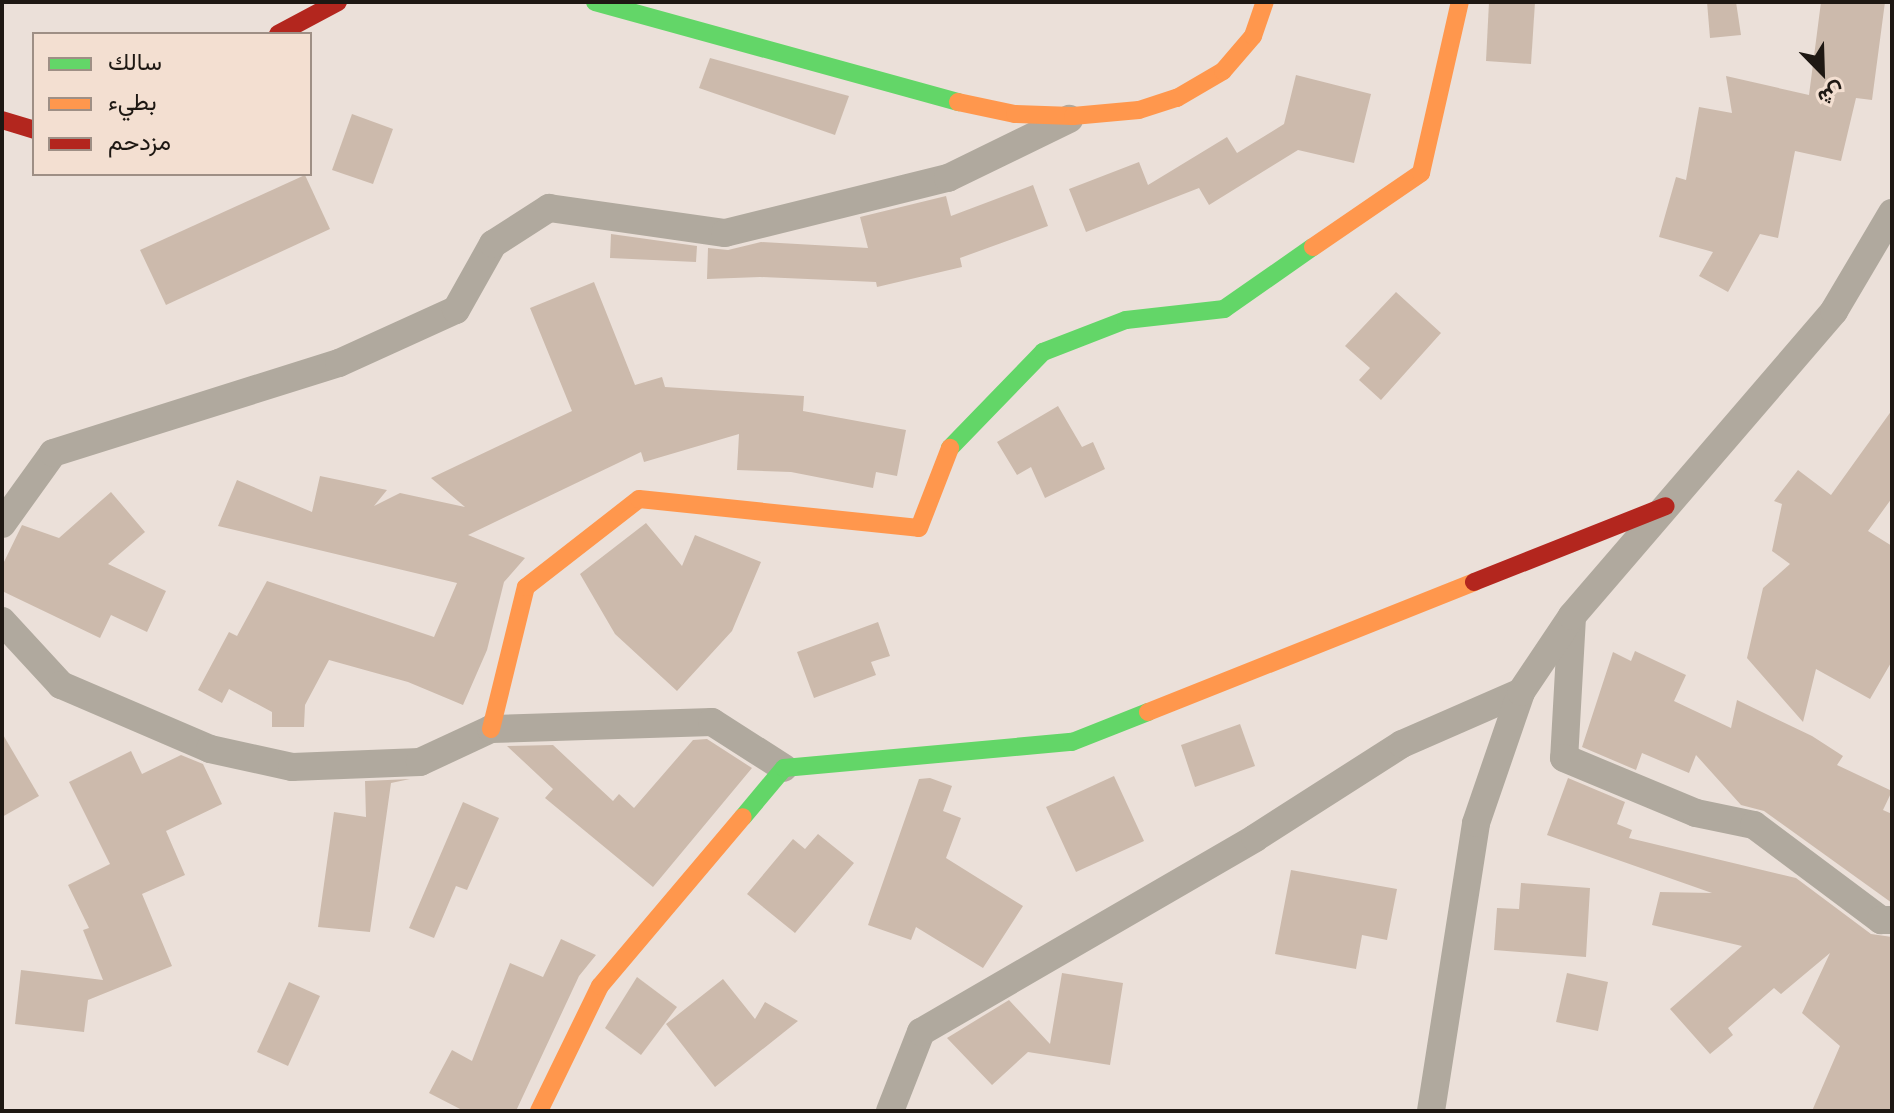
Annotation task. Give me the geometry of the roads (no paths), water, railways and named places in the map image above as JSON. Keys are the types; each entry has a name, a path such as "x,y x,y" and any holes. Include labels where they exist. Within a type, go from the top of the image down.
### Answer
{"street":[{"path":"282,32 338,2"},
{"path":"595,2 946,99 1015,114 1073,116 1139,110 1177,98 1211,78 1253,36 1265,2"},
{"path":"491,729 526,587 639,499 919,528 950,447 1043,352 1126,320 1224,309 1421,173 1460,2"},
{"path":"2,524 53,453 339,363 456,310 493,244 549,208 725,233 948,178 1073,116"},
{"path":"2,120 32,129"},
{"path":"1431,1111 1476,823 1521,692 1572,616 1834,311 1892,213"},
{"path":"2,621 61,685 210,749 292,767 420,762 491,729 712,722 784,768 1072,742 1666,506"},
{"path":"1572,616 1564,758 1696,813 1754,825 1881,920 1892,920"},
{"path":"890,1111 921,1032 1255,838 1402,744 1521,692"},
{"path":"539,1111 600,986 784,768"}]}
